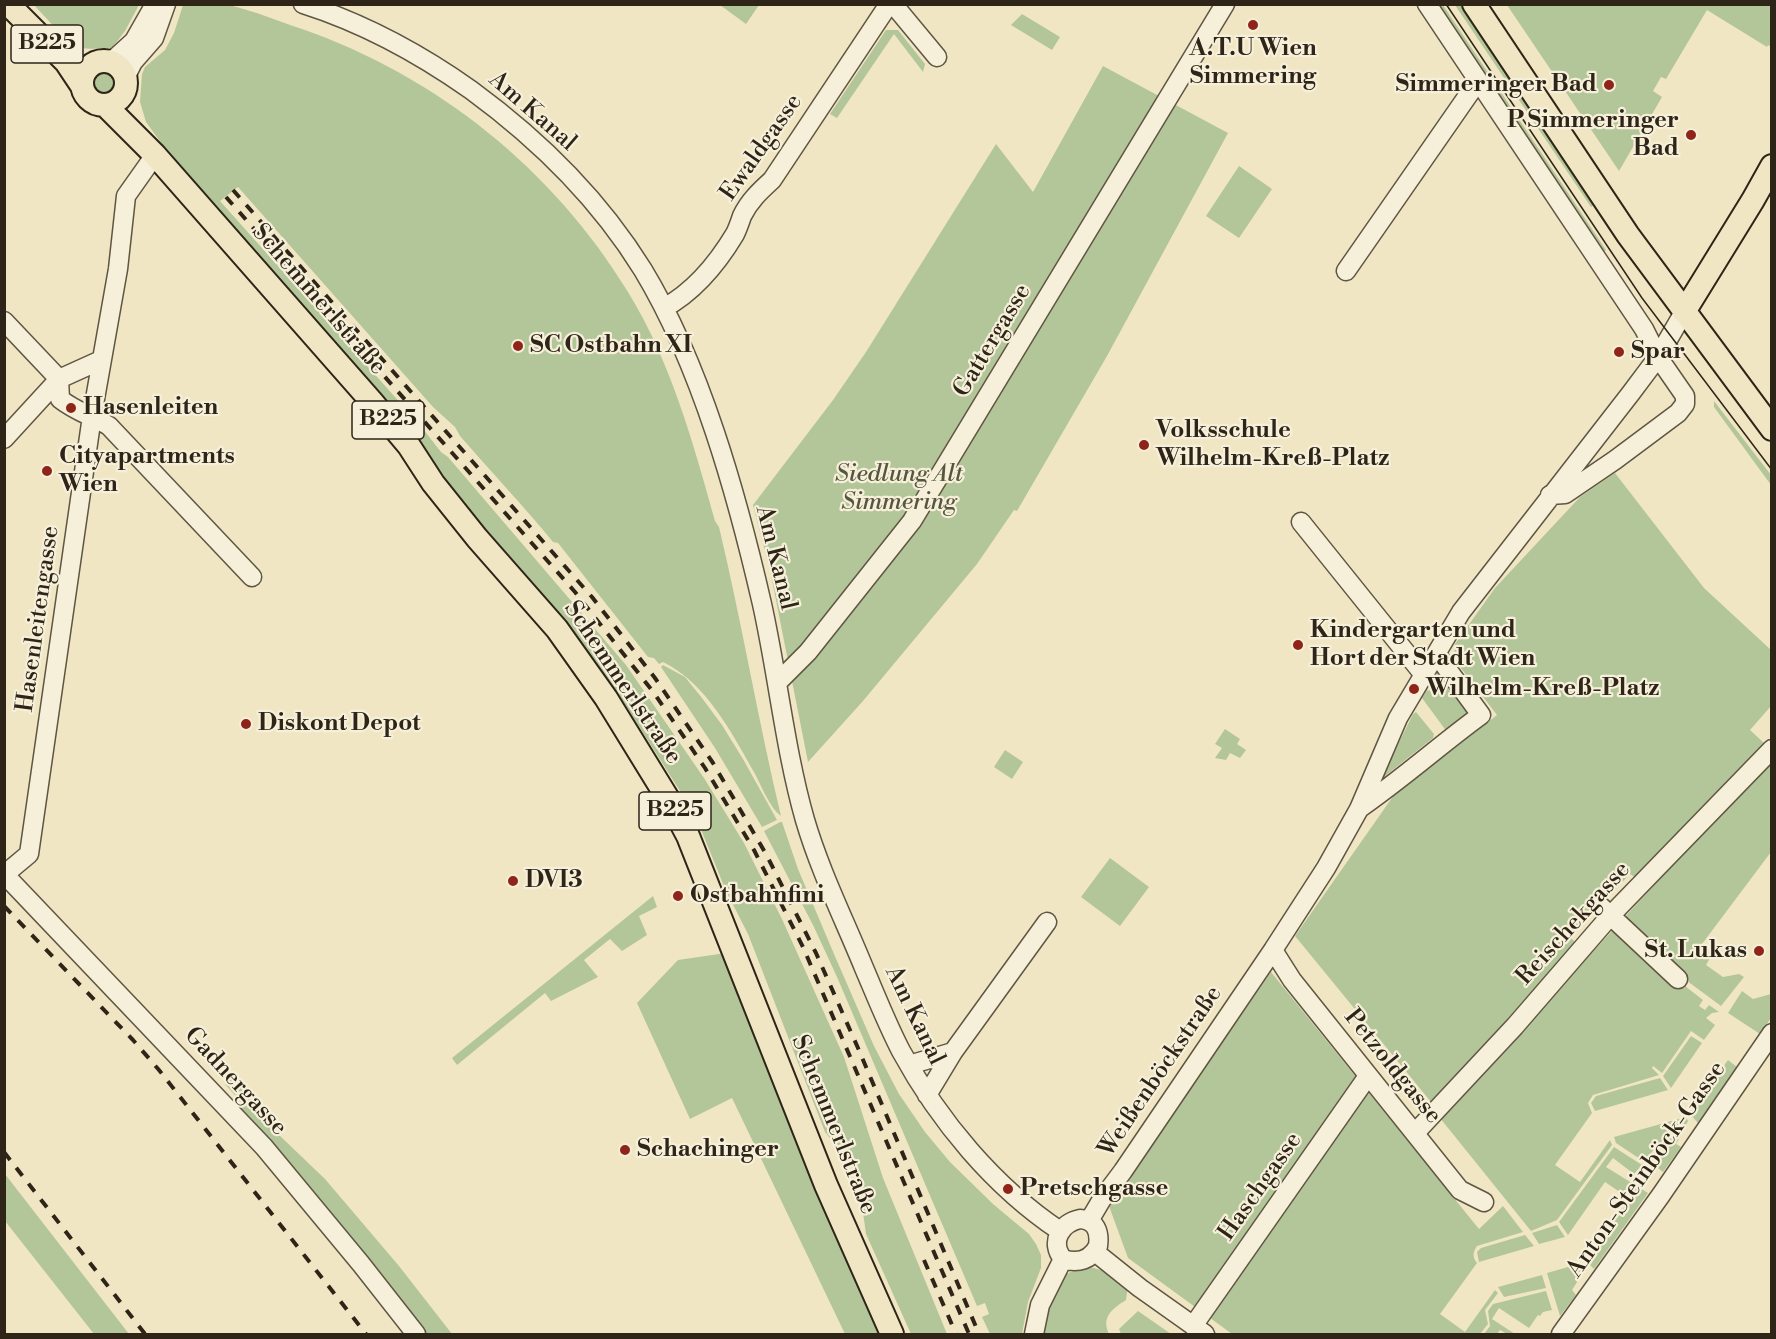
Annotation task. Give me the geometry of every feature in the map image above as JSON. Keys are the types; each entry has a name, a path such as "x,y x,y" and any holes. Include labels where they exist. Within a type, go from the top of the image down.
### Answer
{"main road":[{"name":"B225","path":"26,4 63,44 112,81"},
{"path":"1474,4 1628,235 1772,429"},
{"name":"B225","path":"6,5 66,62 82,86 85,71 112,81"},
{"name":"Schemmerlstraße","path":"112,81 155,155 388,420 477,538 556,629 606,698 670,802 688,836 826,1185 892,1335"},
{"path":"1684,312 1770,174"}],"street":[{"path":"112,81 155,4"},
{"path":"112,81 154,38 166,4"},
{"name":"Am Kanal","path":"303,4 340,18 404,48 462,84 511,121 556,162 601,210 643,270 664,308 701,395 738,508 761,602 797,785 812,840 882,1011 909,1065 951,1128 996,1177 1034,1213 1060,1231"},
{"path":"891,4 937,57"},
{"name":"Ewaldgasse","path":"664,308 681,299 704,277 736,232 753,198 772,180 891,4"},
{"name":"Gattergasse","path":"777,683 808,652 912,521 1225,4"},
{"path":"1427,4 1685,396 1685,404 1678,413 1615,460 1565,494 1550,495"},
{"path":"1346,271 1478,81"},
{"name":"Hasenleitengasse","path":"5,874 29,854 92,416 118,269 126,196 155,155"},
{"path":"1273,950 1326,868 1359,809 1398,718 1461,612 1658,357 1684,312"},
{"path":"4,321 59,379 60,399 71,408 109,426 252,577"},
{"path":"4,439 59,379 101,360"},
{"path":"1598,435 1615,460"},
{"path":"1301,522 1424,675"},
{"path":"1359,809 1481,715 1437,655"},
{"name":"Reischekgasse","path":"1415,1133 1515,1026 1605,910 1772,749"},
{"name":"Gadnergasse","path":"5,874 264,1147 361,1264 416,1335"},
{"path":"1605,910 1678,979"},
{"path":"927,1095 953,1052 1047,922"},
{"name":"Petzoldgasse","path":"1273,950 1292,980 1460,1190 1484,1203"},
{"name":"Weißenböckstraße","path":"1089,1221 1273,950"},
{"name":"Anton-Steinböck-Gasse","path":"1561,1335 1772,1033"},
{"path":"909,1065 953,1052"},
{"name":"Haschgasse","path":"1199,1330 1368,1076"},
{"path":"1080,1219 1089,1221 1097,1228 1099,1236 1095,1252 1080,1261 1063,1259 1057,1250 1057,1238 1060,1231 1073,1221 1080,1219"},
{"path":"1095,1252 1199,1330"},
{"path":"1034,1335 1040,1305 1063,1259"}],"green space":[{"path":"34,5 139,5 125,31 112,48 91,49 71,45"},
{"name":"SC Ostbahn XI","path":"183,5 229,5 302,29 352,49 399,73 445,101 488,132 565,206 598,248 628,292 669,374 715,521 719,527 781,816 770,803 727,726 705,696 678,671 663,662 659,664 654,658 648,657 558,543 553,542 460,436 455,427 433,407 238,187 220,201 420,425 441,452 448,457 626,665 704,778 744,843 782,919 844,1057 883,1178 947,1334 911,1334 866,1234 858,1177 851,1164 825,1132 748,934 726,891 687,795 682,794 618,694 569,625 466,506 390,404 229,222 146,122 140,102 142,74 145,67 165,50 174,33"},
{"path":"720,5 759,5 746,24"},
{"path":"1434,5 1443,5 1606,250 1601,254"},
{"path":"1455,5 1462,5 1594,205 1591,207"},
{"name":"Simmeringer Bad","path":"1507,5 1771,5 1771,47 1768,45 1767,47 1707,10 1666,79 1661,77 1653,91 1662,97 1619,171"},
{"path":"1022,14 1060,37 1052,50 1011,25"},
{"path":"886,30 898,30 925,64 923,72 894,34 837,118 830,114"},
{"name":"Siedlung Alt Simmering","path":"1103,66 1228,133 1107,356 1017,511 1014,510 977,564 863,701 808,762 770,570 753,505 833,400 866,352 996,144 1033,192"},
{"path":"104,69 114,73 118,83 114,93 104,97 94,93 90,83 94,73"},
{"path":"1239,166 1272,189 1239,238 1206,216"},
{"path":"1714,401 1771,475 1771,485 1714,407"},
{"path":"1615,473 1704,588 1771,650 1771,706 1750,730 1764,743 1638,879 1630,874 1570,937 1578,945 1431,1102 1295,936 1394,795 1497,715 1454,659 1455,644 1495,588 1580,497"},
{"path":"663,665 685,677 722,725 777,820 762,827 715,748 661,667"},
{"path":"1438,670 1456,698 1472,710 1447,732 1422,698 1427,690 1429,691"},
{"path":"1416,712 1434,734 1433,738 1385,776 1385,782 1377,787 1413,714"},
{"path":"1225,729 1240,739 1237,744 1246,750 1240,758 1230,753 1226,760 1215,758 1222,748 1215,744"},
{"path":"1005,750 1023,762 1012,779 994,767"},
{"path":"1771,758 1771,852 1702,944 1713,953 1706,965 1723,977 1739,974 1744,977 1721,1006 1679,975 1676,979 1703,1000 1699,1006 1705,1010 1709,1005 1719,1012 1712,1013 1706,1018 1715,1025 1704,1040 1691,1031 1662,1073 1653,1066 1652,1068 1659,1075 1593,1095 1588,1103 1592,1113 1555,1165 1580,1182 1610,1140 1612,1145 1557,1220 1531,1231 1440,1118"},
{"path":"782,822 798,869 874,1046 899,1094 925,1132 950,1162 993,1204 1029,1234 1036,1244 1041,1255 1041,1268 1028,1302 1022,1334 990,1334 982,1317 989,1314 985,1303 977,1306 837,977 764,831"},
{"path":"1110,858 1149,887 1120,926 1081,897"},
{"path":"653,896 657,907 639,916 647,935 622,951 610,939 584,960 598,977 551,1001 545,993 457,1065 452,1058"},
{"path":"726,953 885,1334 845,1334 732,1098 690,1119 637,1003 678,960"},
{"path":"1271,972 1479,1229 1503,1206 1523,1232 1477,1246 1474,1259 1477,1263 1440,1314 1465,1332 1495,1290 1498,1293 1485,1310 1488,1324 1480,1334 1232,1334 1128,1258 1109,1206"},
{"path":"1742,991 1753,999 1771,994 1771,1018 1760,1034 1728,1013"},
{"path":"1691,1036 1702,1043 1671,1088 1663,1076"},
{"path":"1728,1060 1737,1067 1698,1123 1690,1114"},
{"path":"232,1077 255,1103 254,1111 325,1179 399,1266 452,1334 424,1334 380,1276 240,1108 241,1102 225,1084"},
{"path":"1660,1078 1668,1090 1595,1111 1591,1103 1596,1096"},
{"path":"1686,1117 1688,1121 1676,1144 1681,1147 1663,1172 1654,1165 1663,1151 1656,1147 1647,1158 1649,1160 1646,1163 1616,1143 1614,1137"},
{"path":"1614,1147 1642,1165 1634,1174 1613,1158 1606,1167 1648,1193 1594,1269 1586,1261 1630,1199 1605,1182 1568,1235 1559,1222"},
{"path":"5,1174 129,1334 94,1334 5,1221"},
{"path":"1557,1225 1565,1237 1539,1244 1532,1233"},
{"path":"1525,1235 1534,1246 1479,1262 1477,1252 1481,1248"},
{"path":"1582,1263 1586,1268 1572,1290 1576,1295 1560,1316 1547,1273"},
{"path":"1094,1268 1104,1271 1128,1286 1126,1300 1112,1310 1107,1318 1109,1334 1041,1334 1050,1302 1062,1279 1073,1271"},
{"path":"1542,1275 1546,1288 1504,1297 1498,1287"},
{"path":"1546,1291 1552,1310 1538,1315 1529,1328 1499,1308 1492,1319 1515,1334 1507,1334 1500,1330 1497,1334 1484,1334 1490,1326 1488,1311 1493,1304"},
{"path":"1138,1311 1171,1334 1121,1334 1119,1329"}],"tram line":[{"path":"1446,4 1642,298 1772,470"}],"railway":[{"path":"233,190 592,597 655,678 713,763 766,854 816,953 979,1334"},
{"path":"226,197 575,592 654,693 705,768 754,850 803,947 969,1334"},
{"path":"4,906 159,1070 366,1334"},
{"path":"4,1152 145,1334"},
{"path":"924,1260 956,1334"}],"place":[{"name":"A.T.U Wien Simmering","path":"1253,25"},
{"name":"Simmeringer Bad","path":"1609,85"},
{"name":"P Simmeringer Bad","path":"1691,135"},
{"name":"SC Ostbahn XI","path":"518,346"},
{"name":"Spar","path":"1619,352"},
{"name":"Hasenleiten","path":"71,408"},
{"name":"Volksschule Wilhelm-Kreß-Platz","path":"1144,445"},
{"name":"Cityapartments Wien","path":"47,471"},
{"name":"Kindergarten und Hort der Stadt Wien","path":"1298,645"},
{"name":"Wilhelm-Kreß-Platz","path":"1414,689"},
{"name":"Diskont Depot","path":"246,724"},
{"name":"DVI3","path":"513,881"},
{"name":"Ostbahnfini","path":"678,896"},
{"name":"St. Lukas","path":"1759,951"},
{"name":"Schachinger","path":"625,1150"},
{"name":"Pretschgasse","path":"1008,1189"}]}
